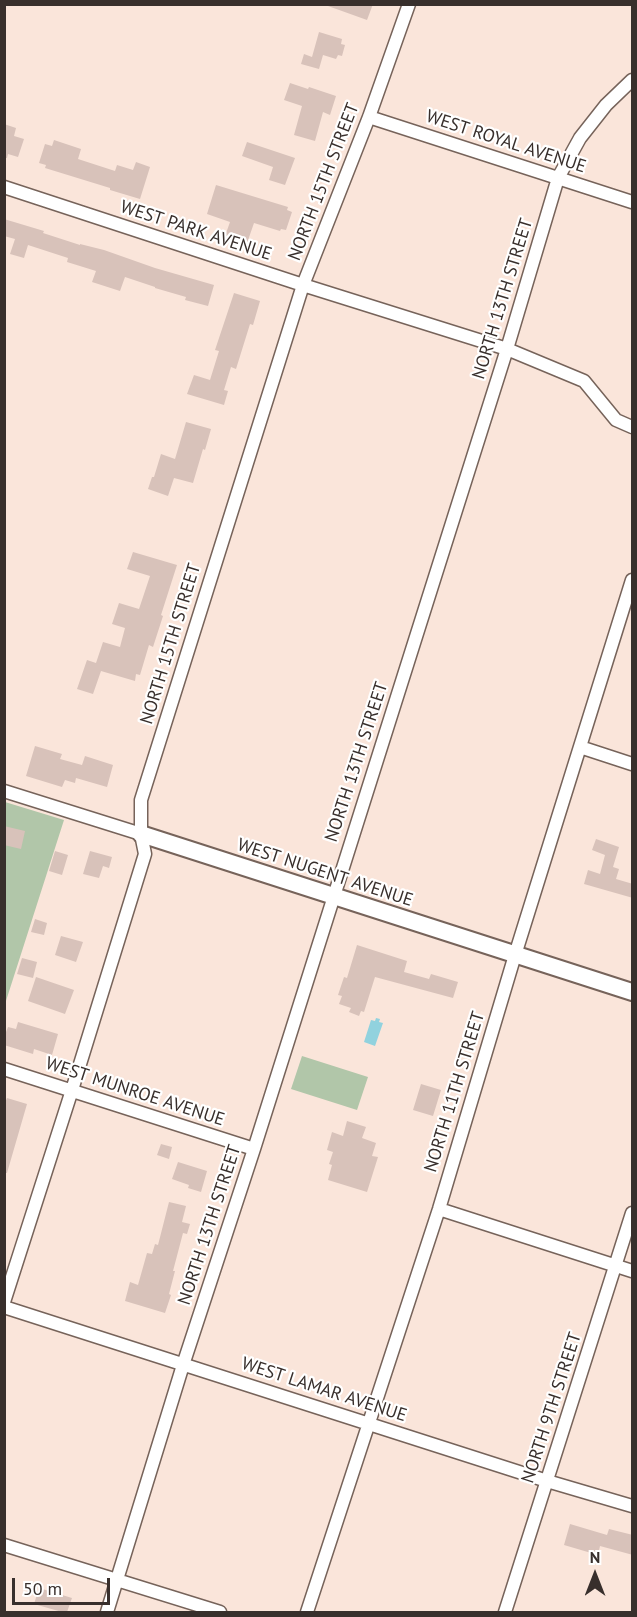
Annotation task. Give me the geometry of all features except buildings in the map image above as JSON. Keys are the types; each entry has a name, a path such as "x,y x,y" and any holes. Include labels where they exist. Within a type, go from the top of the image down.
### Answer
{"street":[{"name":"NORTH 15TH STREET","path":"4,1302 145,854 141,834 141,800 303,285 369,117 409,4"},
{"name":"NORTH 13TH STREET","path":"107,1612 183,1365 254,1149 507,349 558,178 580,138 606,105 633,80"},
{"name":"WEST ROYAL AVENUE","path":"369,117 633,202"},
{"name":"WEST PARK AVENUE","path":"4,187 507,349 584,381 616,420 633,427"},
{"name":"NORTH 11TH STREET","path":"308,1612 438,1209 633,580"},
{"path":"580,747 633,764"},
{"name":"WEST NUGENT AVENUE","path":"4,791 633,992"},
{"name":"WEST MUNROE AVENUE","path":"4,1069 254,1149"},
{"path":"438,1209 633,1271"},
{"name":"NORTH 9TH STREET","path":"505,1612 633,1213"},
{"name":"WEST LAMAR AVENUE","path":"4,1307 548,1481 633,1506"},
{"path":"4,1545 220,1612"}],"green space":[{"path":"5,802 64,820 5,1004"},
{"path":"302,1056 368,1077 357,1110 291,1089"}],"water":[{"path":"376,1018 383,1023 375,1046 364,1042 371,1020 375,1021"}]}
